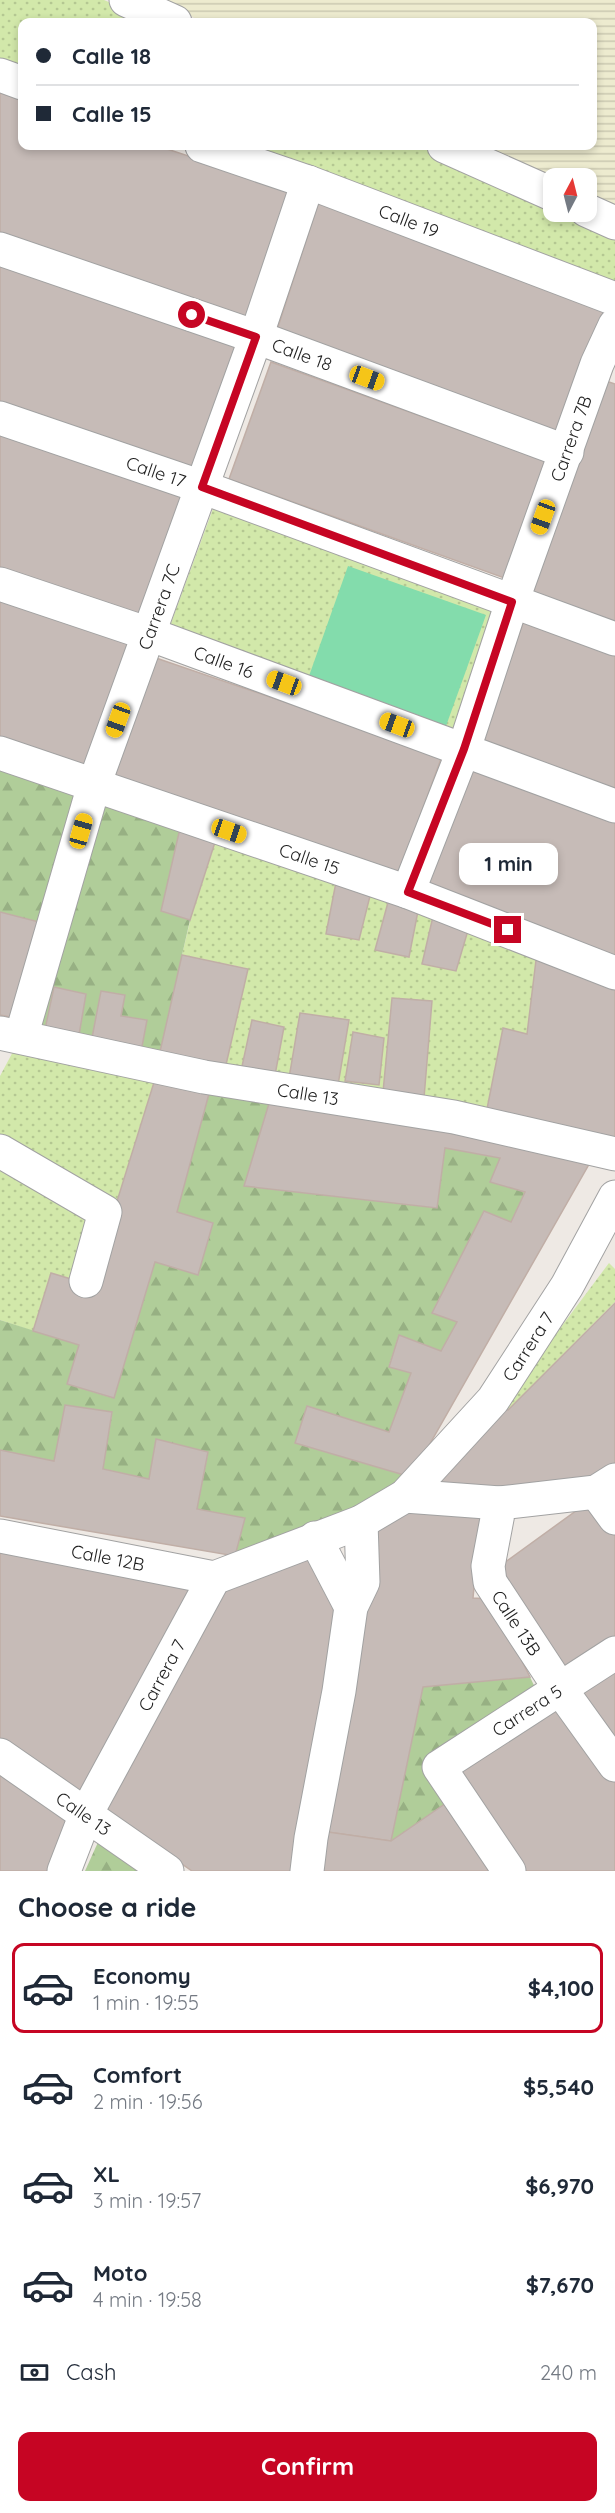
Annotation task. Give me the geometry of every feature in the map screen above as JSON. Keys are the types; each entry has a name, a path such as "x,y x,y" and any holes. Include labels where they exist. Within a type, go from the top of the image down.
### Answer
{"street":[{"path":"126,0 166,18"},
{"path":"0,75 18,82"},
{"name":"Calle 19","path":"214,150 308,182 615,299"},
{"path":"453,150 543,190"},
{"name":"Carrera 7C","path":"5,1034 256,337 308,182"},
{"path":"597,215 615,223"},
{"name":"Calle 18","path":"0,249 256,337 567,452"},
{"name":"Carrera 7B","path":"408,892 464,749 512,602 567,452 606,368 615,325"},
{"name":"Calle 17","path":"0,418 202,487 615,639"},
{"name":"Calle 16","path":"0,584 149,634 615,806"},
{"name":"Calle 15","path":"0,753 408,892 615,972"},
{"name":"Calle 13","path":"5,1034 204,1077 454,1117 615,1154"},
{"path":"0,1151 105,1212 86,1281"},
{"name":"Carrera 7","path":"64,1871 86,1814 214,1578 361,1522 405,1496 493,1400 567,1286 615,1197"},
{"path":"405,1496 501,1503 606,1486 615,1518"},
{"name":"Calle 13B","path":"501,1503 488,1566 490,1581 561,1690 615,1765"},
{"path":"307,1871 311,1838 339,1691 351,1607 363,1582 361,1522"},
{"name":"Calle 12B","path":"0,1536 214,1578"},
{"path":"315,1538 351,1607"},
{"name":"Carrera 5","path":"509,1871 439,1767 615,1653"},
{"name":"Calle 13","path":"0,1755 167,1871"}],"shaded area":[{"path":"156,0 615,0 615,211 597,203 597,168 543,168 543,174 480,150 597,150 597,18 194,18"}],"green space":[{"path":"0,0 104,0 147,18 18,18 18,70 0,63"},
{"path":"242,150 437,150 543,198 543,222 595,222 615,231 615,293"},
{"path":"214,506 501,608 456,735 168,631"},
{"path":"348,566 486,615 446,726 309,676"},
{"path":"0,761 79,788 39,922 0,912"},
{"path":"102,798 181,824 161,911 190,920 159,1056 141,1052 147,1020 121,1016 124,995 101,991 91,1043 78,1041 86,994 54,987 44,1034 30,1031"},
{"path":"217,836 337,877 326,934 359,940 372,888 390,895 376,950 409,957 419,906 434,912 422,964 456,971 469,927 537,952 527,1034 503,1028 487,1109 424,1098 432,1001 383,1092 338,1085 349,1020 301,1013 289,1078 275,1075 284,1027 252,1020 241,1071 225,1069 245,968 182,955 191,917"},
{"path":"16,1046 155,1079 116,1204 0,1141 0,1076"},
{"path":"210,1090 270,1100 244,1186 437,1208 445,1148 500,1158 525,1192 511,1222 484,1211 432,1313 457,1322 441,1351 399,1335 389,1366 411,1373 389,1432 307,1407 295,1443 411,1477 328,1520 235,1556 245,1518 197,1509 208,1453 156,1439 149,1479 103,1469 112,1413 65,1405 54,1461 0,1450 0,1320 79,1345 67,1384 113,1398 155,1262 213,1223 177,1212"},
{"path":"0,1163 94,1219 74,1280 33,1331 0,1320"},
{"path":"609,1263 615,1269 615,1302 508,1410 502,1406"},
{"path":"530,1677 539,1696 452,1799 391,1841 423,1687"},
{"path":"99,1840 145,1871 85,1871"}],"building":[{"path":"0,93 18,99 18,150 170,150 292,190 248,323 0,232"},
{"path":"319,201 605,308 562,434 277,330"},
{"path":"0,261 240,345 198,471 0,402"},
{"path":"271,362 548,462 510,580 229,479"},
{"path":"603,380 615,384 615,629 524,597"},
{"path":"0,431 187,495 144,620 0,571"},
{"path":"0,600 129,644 88,771 0,741"},
{"path":"525,617 615,651 615,794 481,744"},
{"path":"156,658 442,756 398,877 112,779"},
{"path":"469,761 615,815 615,961 424,886"},
{"path":"181,824 217,836 190,920 161,911"},
{"path":"337,877 372,888 359,940 326,934"},
{"path":"390,895 419,906 409,957 375,950"},
{"path":"0,912 39,922 10,1017 0,1015"},
{"path":"434,912 469,927 456,971 422,964"},
{"path":"537,952 615,982 615,1144 487,1109 503,1028 527,1034"},
{"path":"182,955 248,969 225,1069 159,1056"},
{"path":"54,987 86,994 78,1041 44,1034"},
{"path":"101,991 125,995 121,1016 147,1020 141,1052 91,1043"},
{"path":"392,998 432,1001 424,1098 383,1092"},
{"path":"300,1013 349,1020 338,1085 289,1078"},
{"path":"252,1020 284,1027 275,1075 241,1071"},
{"path":"353,1032 384,1038 379,1085 345,1081"},
{"path":"155,1079 210,1090 177,1212 213,1223 198,1275 155,1262 114,1398 67,1384 79,1345 33,1331 51,1273 91,1285"},
{"path":"270,1100 592,1159 411,1477 295,1443 307,1406 389,1432 411,1373 389,1367 399,1335 441,1351 457,1322 432,1313 484,1211 511,1222 525,1192 490,1182 500,1158 445,1148 437,1208 244,1186"},
{"path":"615,1303 615,1466 595,1479 465,1493 432,1486 502,1406 508,1410"},
{"path":"65,1405 112,1412 103,1469 149,1479 156,1439 208,1452 197,1509 245,1518 235,1556 0,1516 0,1450 54,1461"},
{"path":"591,1500 615,1533 615,1645 562,1681 493,1571"},
{"path":"406,1505 481,1509 473,1598 491,1599 530,1677 423,1687 391,1841 321,1831 367,1527"},
{"path":"0,1550 194,1587 85,1796 0,1739"},
{"path":"310,1551 337,1599 297,1871 192,1871 105,1810 229,1584"},
{"path":"615,1664 615,1749 573,1691"},
{"path":"560,1703 615,1779 615,1871 521,1871 452,1771"},
{"path":"0,1773 76,1814 54,1871 0,1871"},
{"path":"452,1799 502,1871 317,1871 321,1831 391,1841"}],"route":[{"path":"192,315 256,337 202,487 512,602 464,749 408,892 508,930"}]}
